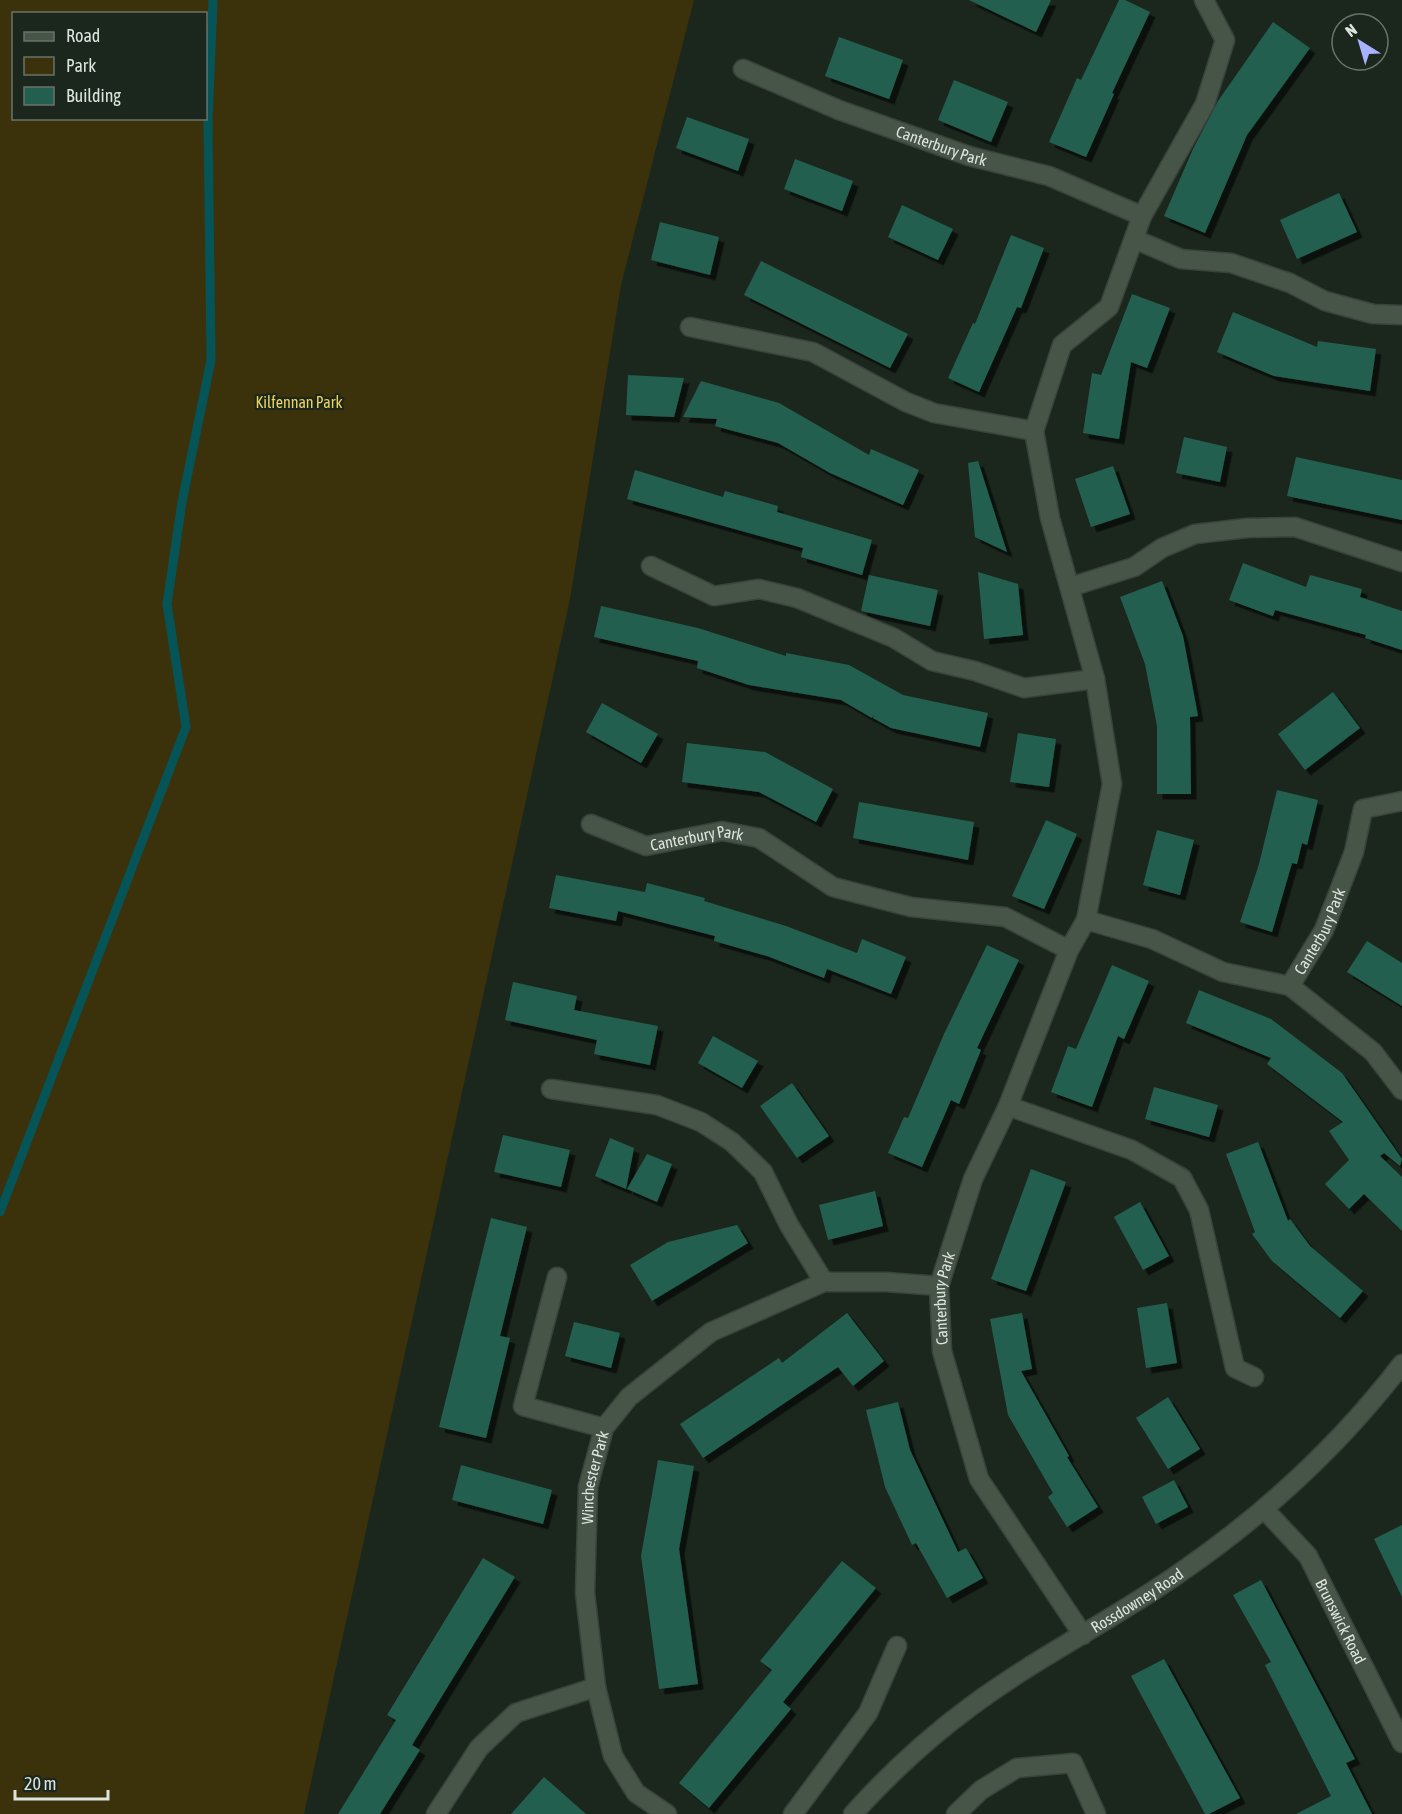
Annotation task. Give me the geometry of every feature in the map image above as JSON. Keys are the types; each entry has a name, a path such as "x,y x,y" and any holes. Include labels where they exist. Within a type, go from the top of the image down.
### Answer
{"street":[{"name":"Canterbury Park","path":"1083,1635 979,1479 942,1351 939,1286 973,1179 1008,1106 1069,951 1086,920 1112,784 1095,679 1050,519 1034,431 1062,345 1109,307 1142,216 1205,104 1225,40 1204,0"},
{"name":"Canterbury Park","path":"743,69 839,110 969,156 1049,176 1142,216"},
{"path":"1134,238 1181,259 1231,263 1280,279 1325,301 1373,314 1402,315"},
{"path":"690,327 813,352 906,402 934,413 1034,431"},
{"path":"1070,587 1134,567 1162,548 1195,534 1247,528 1295,527 1402,562"},
{"path":"651,566 714,596 759,589 797,598 894,638 932,661 975,671 1024,688 1095,679"},
{"name":"Canterbury Park","path":"1086,920 1152,939 1223,972 1290,986 1328,921 1354,852 1363,809 1402,801"},
{"name":"Canterbury Park","path":"591,824 646,846 722,831 759,838 833,887 911,907 1005,917 1069,951"},
{"path":"1290,986 1373,1052 1402,1090"},
{"path":"551,1089 657,1105 701,1122 732,1142 763,1172 789,1225 824,1282"},
{"path":"1008,1106 1132,1150 1182,1178 1199,1210 1235,1368 1254,1377"},
{"path":"557,1277 523,1406 604,1428"},
{"name":"Winchester Park","path":"667,1814 636,1793 613,1756 596,1687 585,1581 588,1487 604,1428 629,1397 711,1332 824,1282 939,1286"},
{"name":"Rossdowney Road","path":"854,1814 882,1782 935,1734 972,1705 1180,1573 1265,1510 1368,1408 1402,1364"},
{"name":"Brunswick Road","path":"1265,1510 1308,1556 1402,1743"},
{"path":"793,1814 868,1713 897,1646"},
{"path":"436,1814 479,1748 516,1713 596,1687"},
{"path":"956,1814 981,1790 1017,1768 1073,1763 1096,1814"}],"green space":[{"name":"Kilfennan Park","path":"0,0 694,0 621,285 570,599 304,1814 0,1814"}],"building":[{"path":"969,0 1051,0 1036,32"},
{"path":"1119,0 1125,0 1150,12 1112,93 1114,94 1086,157 1049,142 1077,78 1081,80"},
{"path":"1273,22 1310,48 1247,135 1205,233 1164,216 1193,149 1218,101"},
{"path":"839,37 903,60 889,99 825,76"},
{"path":"954,80 1008,102 991,142 938,120"},
{"path":"687,117 749,139 738,171 676,148"},
{"path":"795,159 853,181 842,211 784,189"},
{"path":"1339,193 1357,232 1297,259 1280,220"},
{"path":"902,205 953,229 938,260 888,237"},
{"path":"660,222 719,237 710,275 651,260"},
{"path":"1011,235 1044,248 1021,308 1017,307 979,392 948,378 973,323 975,324"},
{"path":"761,261 908,334 890,368 744,295"},
{"path":"1132,294 1170,308 1147,368 1131,362 1119,439 1083,433 1092,373 1101,375"},
{"path":"1233,312 1317,347 1318,341 1376,349 1370,391 1274,376 1217,352"},
{"path":"628,375 684,378 674,417 626,415"},
{"path":"701,381 779,403 869,455 871,449 919,470 903,505 830,473 778,443 715,426 717,419 683,417"},
{"path":"1184,437 1227,447 1220,482 1176,473"},
{"path":"1296,457 1402,480 1402,520 1287,496"},
{"path":"978,461 1007,552 975,537 968,463"},
{"path":"1113,466 1130,514 1091,527 1075,479"},
{"path":"635,470 723,497 725,491 778,506 777,512 872,540 862,575 801,557 803,548 627,499"},
{"path":"1243,563 1306,587 1310,575 1362,589 1360,597 1402,611 1402,650 1365,638 1366,635 1275,610 1273,616 1229,600"},
{"path":"978,572 1018,584 1023,635 984,639"},
{"path":"869,575 938,590 930,626 861,611"},
{"path":"1162,581 1183,636 1198,716 1190,717 1191,794 1157,794 1157,726 1145,664 1120,597"},
{"path":"601,606 698,628 786,656 786,653 849,665 903,695 988,713 980,747 891,728 873,718 874,714 872,718 841,700 749,685 697,668 698,661 594,637"},
{"path":"1333,692 1360,728 1305,770 1278,734"},
{"path":"602,703 658,734 641,763 586,732"},
{"path":"1018,733 1056,739 1049,787 1010,782"},
{"path":"687,743 765,752 833,789 816,822 759,792 682,782"},
{"path":"1277,790 1318,800 1307,845 1302,843 1297,864 1292,863 1272,932 1240,922 1259,864"},
{"path":"859,802 974,822 968,860 853,838"},
{"path":"1046,820 1077,834 1044,909 1012,896"},
{"path":"1157,830 1194,840 1180,895 1143,885"},
{"path":"556,875 645,892 647,883 705,898 704,901 786,926 857,953 862,939 906,957 891,994 827,969 824,978 767,956 714,941 715,936 618,911 616,921 549,908"},
{"path":"1367,941 1402,963 1402,1006 1347,972"},
{"path":"987,945 1019,960 977,1048 981,1050 959,1104 951,1100 922,1167 888,1153 904,1117 908,1118 944,1034"},
{"path":"1112,965 1149,981 1124,1039 1118,1036 1092,1107 1051,1092 1068,1046 1076,1049"},
{"path":"513,982 577,996 574,1010 658,1026 650,1065 594,1054 597,1040 505,1020"},
{"path":"1199,990 1271,1019 1342,1073 1402,1159 1400,1166 1384,1153 1380,1156 1402,1177 1402,1231 1364,1194 1349,1209 1325,1184 1349,1160 1329,1131 1343,1122 1267,1064 1271,1058 1186,1023"},
{"path":"713,1036 758,1061 742,1088 698,1063"},
{"path":"792,1083 829,1136 797,1158 760,1106"},
{"path":"1154,1087 1218,1105 1209,1137 1145,1119"},
{"path":"503,1135 570,1150 561,1187 494,1172"},
{"path":"610,1138 634,1148 626,1189 595,1176"},
{"path":"1258,1142 1288,1221 1290,1219 1310,1246 1363,1291 1340,1318 1272,1261 1252,1234 1255,1232 1226,1154"},
{"path":"647,1154 672,1164 657,1202 627,1189"},
{"path":"1031,1169 1066,1182 1026,1291 991,1279"},
{"path":"875,1191 883,1226 828,1240 819,1205"},
{"path":"1140,1202 1169,1256 1143,1270 1114,1217"},
{"path":"491,1218 527,1227 500,1336 510,1338 486,1438 439,1427"},
{"path":"737,1225 748,1243 652,1301 630,1265 668,1242"},
{"path":"1167,1303 1177,1363 1146,1368 1137,1308"},
{"path":"847,1313 884,1361 853,1386 838,1367 703,1458 680,1424 779,1358 782,1363"},
{"path":"1022,1313 1032,1369 1021,1371 1069,1456 1067,1457 1098,1507 1067,1527 1048,1497 1053,1493 1008,1415 990,1319"},
{"path":"574,1322 620,1333 611,1368 565,1356"},
{"path":"1168,1397 1200,1449 1168,1469 1136,1418"},
{"path":"898,1402 910,1450 958,1552 966,1548 983,1578 947,1598 916,1543 912,1545 885,1487 866,1410"},
{"path":"658,1460 694,1466 679,1549 698,1684 659,1689 641,1556"},
{"path":"461,1465 552,1490 543,1524 452,1500"},
{"path":"1174,1480 1188,1507 1156,1524 1142,1497"},
{"path":"1402,1525 1402,1597 1374,1539"},
{"path":"483,1558 515,1577 412,1745 420,1750 380,1814 338,1814 396,1720 387,1715"},
{"path":"842,1561 876,1588 783,1702 791,1709 709,1808 679,1783 772,1670 760,1661"},
{"path":"1261,1580 1355,1759 1346,1763 1372,1814 1296,1814 1331,1796 1265,1665 1271,1662 1233,1595"},
{"path":"1164,1659 1240,1798 1209,1814 1205,1814 1131,1676"},
{"path":"544,1777 586,1814 511,1814"}],"waterway":[{"path":"0,1212 186,727 167,604 182,502 211,360 208,121 213,0"}]}
